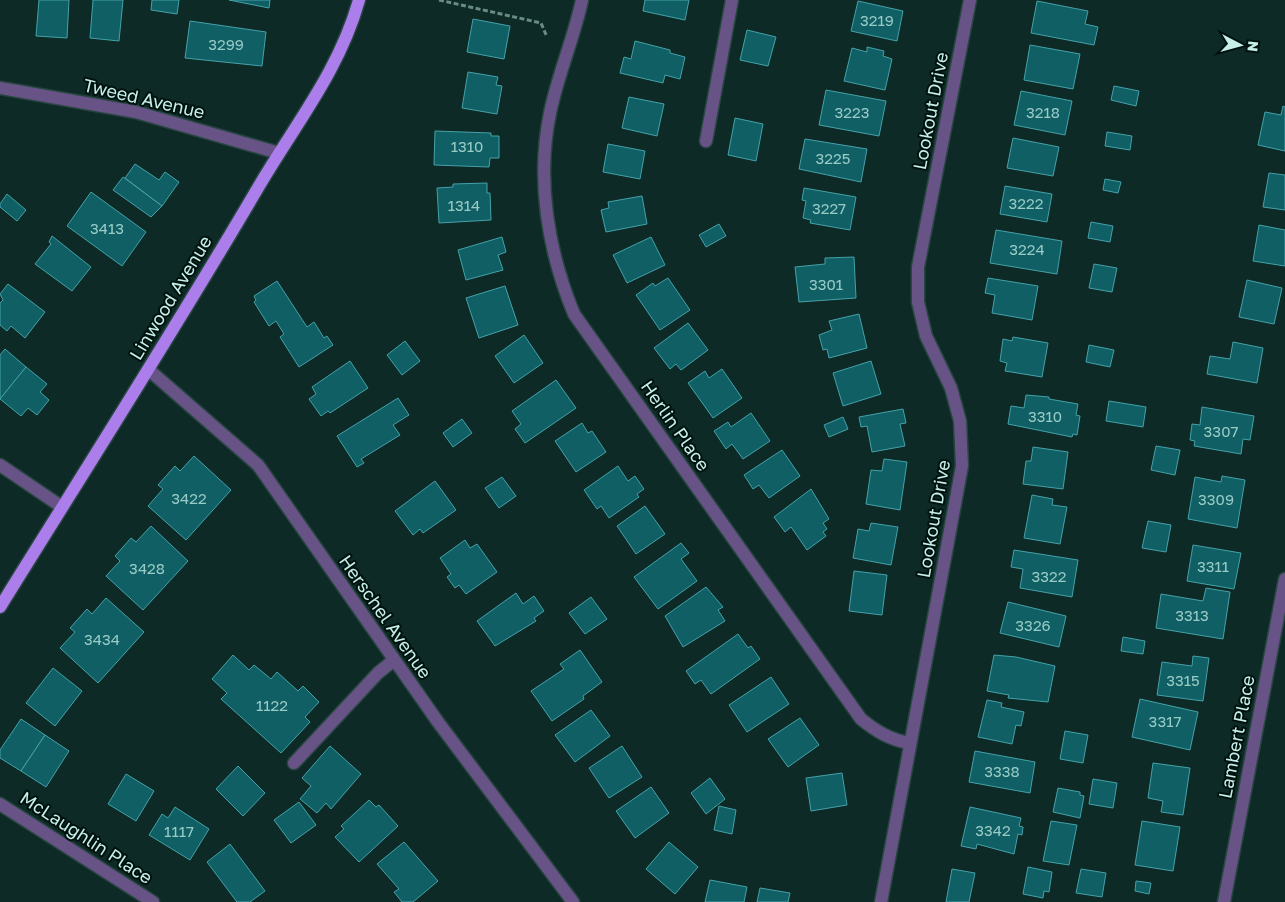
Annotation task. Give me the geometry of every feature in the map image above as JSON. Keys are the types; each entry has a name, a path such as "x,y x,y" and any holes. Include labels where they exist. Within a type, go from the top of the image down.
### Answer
{"main road":[{"name":"Linwood Avenue","path":"0,607 149,370 279,153 323,88 341,50 359,0"}],"street":[{"name":"Herlin Place","path":"582,0 574,36 549,114 544,162 545,198 552,246 574,314 861,719 875,731 897,741 910,743"},
{"path":"706,141 732,0"},
{"name":"Lookout Drive","path":"881,902 963,455 960,421 951,388 926,336 918,302 918,267 970,0"},
{"name":"Tweed Avenue","path":"0,88 136,112 279,153"},
{"name":"Herschel Avenue","path":"149,370 258,465 394,660 573,902"},
{"path":"0,465 62,507"},
{"name":"Lambert Place","path":"1224,902 1285,579"},
{"path":"294,763 378,673 394,660"},
{"name":"McLaughlin Place","path":"0,804 153,902"}],"path":[{"path":"439,0 541,23 547,37"}],"building":[{"path":"39,0 69,0 67,38 36,36"},
{"path":"93,0 123,0 119,41 90,38"},
{"path":"152,0 179,0 177,14 151,10"},
{"path":"229,0 270,0 269,8"},
{"path":"645,0 689,0 685,20 643,11"},
{"path":"858,1 903,11 897,41 851,31"},
{"path":"1037,1 1088,11 1085,24 1098,27 1094,45 1031,33"},
{"path":"473,19 510,26 504,59 467,52"},
{"path":"190,21 266,32 262,66 185,58"},
{"path":"747,30 776,37 768,66 740,60"},
{"path":"635,41 670,50 670,53 685,57 680,79 665,75 663,83 620,73 624,57 631,59"},
{"path":"1030,45 1080,54 1073,89 1024,80"},
{"path":"867,47 884,51 883,56 892,59 885,90 844,81 852,48 867,52"},
{"path":"468,72 498,77 496,85 502,86 497,114 462,108"},
{"path":"1114,86 1139,91 1136,106 1111,100"},
{"path":"826,90 886,101 879,136 819,125"},
{"path":"1021,91 1072,101 1065,135 1014,125"},
{"path":"629,97 664,104 657,136 622,128"},
{"path":"1283,106 1285,107 1285,151 1258,145 1265,112 1281,115"},
{"path":"735,118 763,124 756,161 728,155"},
{"path":"435,131 491,133 491,136 499,136 499,158 490,158 489,167 434,165"},
{"path":"1107,132 1132,136 1130,150 1105,146"},
{"path":"1013,138 1059,147 1053,176 1007,168"},
{"path":"805,139 867,149 861,182 799,169"},
{"path":"608,144 645,151 640,179 603,172"},
{"path":"135,164 159,180 165,172 179,182 162,206 125,178"},
{"path":"1269,173 1285,175 1285,210 1263,207"},
{"path":"123,177 162,206 151,217 113,190"},
{"path":"1105,179 1121,182 1118,193 1103,190"},
{"path":"487,183 487,193 490,193 491,220 439,223 437,188 453,187 453,184"},
{"path":"1005,186 1052,194 1047,222 1000,214"},
{"path":"804,188 856,197 850,230 810,223 811,220 803,218 806,201 802,200"},
{"path":"91,192 146,232 122,266 67,226"},
{"path":"7,194 26,210 17,221 0,207"},
{"path":"642,196 647,224 606,232 601,210 609,208 608,202"},
{"path":"1091,222 1113,226 1110,242 1088,238"},
{"path":"719,224 726,236 706,247 699,235"},
{"path":"1259,225 1285,230 1285,266 1253,261"},
{"path":"996,230 1062,241 1057,274 990,263"},
{"path":"52,236 91,267 72,291 35,264 51,244 49,242"},
{"path":"502,237 506,252 498,255 503,270 466,280 458,250"},
{"path":"651,237 665,265 627,283 613,255"},
{"path":"854,257 856,298 799,302 795,267 825,264 825,258"},
{"path":"1094,264 1117,268 1112,292 1089,288"},
{"path":"668,278 690,310 660,330 636,295 653,283 655,286"},
{"path":"988,278 1038,286 1032,320 992,313 995,295 985,293"},
{"path":"1247,280 1282,288 1274,324 1239,317"},
{"path":"277,281 307,327 314,322 324,338 327,336 333,345 299,367 280,337 284,334 276,321 269,326 254,302 256,300 254,296"},
{"path":"8,284 45,312 25,338 11,326 7,331 0,325 0,303 3,300 0,294"},
{"path":"505,286 518,325 479,338 466,298"},
{"path":"859,314 867,348 829,358 827,349 823,350 819,335 832,330 829,321"},
{"path":"688,323 708,350 681,370 676,364 670,369 654,348"},
{"path":"524,335 543,363 514,383 495,356"},
{"path":"1013,337 1048,343 1042,377 1005,371 1007,363 1000,361 1003,339 1012,341"},
{"path":"405,341 420,361 402,375 387,355"},
{"path":"1233,342 1263,348 1257,383 1207,374 1210,356 1230,359"},
{"path":"1089,345 1114,350 1110,367 1086,362"},
{"path":"5,349 26,367 0,399 0,355"},
{"path":"350,361 368,388 330,413 328,411 321,416 309,399 316,394 312,387"},
{"path":"871,361 881,394 843,406 833,373"},
{"path":"26,367 47,384 40,392 49,400 37,415 28,408 21,416 0,399"},
{"path":"722,369 742,398 713,418 688,383 705,371 709,378"},
{"path":"556,380 576,408 525,443 515,429 521,424 512,411"},
{"path":"1026,395 1049,397 1049,399 1078,404 1076,415 1080,416 1077,435 1073,434 1072,437 1008,424 1011,406 1024,408"},
{"path":"398,398 409,415 393,425 400,435 361,459 364,463 357,467 337,436"},
{"path":"1109,401 1146,407 1143,427 1106,421"},
{"path":"1202,407 1254,416 1250,440 1243,439 1241,454 1194,446 1195,441 1190,440 1192,424 1200,425"},
{"path":"903,409 906,423 900,424 905,446 872,452 867,426 861,427 859,417"},
{"path":"751,413 770,441 743,459 732,444 726,449 714,431 728,422 731,427"},
{"path":"843,417 848,429 829,437 824,425"},
{"path":"462,419 472,433 453,447 443,433"},
{"path":"582,423 588,433 592,431 606,452 576,472 555,441"},
{"path":"1156,446 1180,450 1175,475 1151,470"},
{"path":"1033,447 1068,452 1063,489 1023,484 1026,461 1031,461"},
{"path":"782,450 800,476 769,498 759,485 753,489 744,475"},
{"path":"194,456 231,490 186,540 148,506 163,489 158,485 175,466 180,471"},
{"path":"884,459 907,462 900,510 866,504 871,470 882,471"},
{"path":"618,466 628,481 635,476 644,489 637,494 639,497 609,518 601,506 597,509 584,490"},
{"path":"1222,476 1245,480 1237,528 1188,519 1195,477 1221,482"},
{"path":"502,477 516,496 499,508 485,488"},
{"path":"435,481 456,510 423,533 420,529 413,535 395,511"},
{"path":"811,489 829,519 823,523 827,529 823,532 826,536 807,550 791,527 785,532 774,517"},
{"path":"1032,495 1053,499 1052,505 1067,507 1060,544 1024,538"},
{"path":"645,506 665,534 636,554 617,526"},
{"path":"1148,521 1171,525 1166,552 1142,548"},
{"path":"871,523 898,527 891,565 853,558 858,529 869,531"},
{"path":"151,526 188,561 143,610 106,576 120,561 115,556 131,538 136,542"},
{"path":"465,540 470,548 477,544 497,572 466,594 459,585 455,588 447,577 451,574 440,558"},
{"path":"681,543 689,553 681,559 697,581 658,609 634,577"},
{"path":"1193,545 1241,553 1234,589 1187,581"},
{"path":"1014,550 1078,560 1072,597 1020,588 1023,569 1011,567"},
{"path":"854,571 887,575 882,615 849,611"},
{"path":"706,587 723,607 718,610 725,621 683,647 665,616"},
{"path":"1206,588 1230,592 1223,639 1156,628 1161,594 1203,601"},
{"path":"516,593 523,604 534,596 544,611 534,618 536,621 495,646 477,621"},
{"path":"591,597 607,619 585,634 569,613"},
{"path":"106,598 144,632 98,683 60,648 75,632 70,628 87,609 92,614"},
{"path":"1008,602 1066,616 1059,647 1000,633"},
{"path":"738,634 748,648 751,646 760,659 711,694 701,680 695,684 686,671"},
{"path":"1123,637 1145,641 1143,654 1121,651"},
{"path":"580,650 602,682 583,696 584,699 552,721 531,691 564,669 560,664"},
{"path":"233,655 249,670 254,665 271,679 277,672 298,691 303,686 319,702 305,717 310,722 281,753 221,699 227,693 212,679"},
{"path":"994,655 1016,657 1055,666 1048,702 1008,698 1009,695 987,691"},
{"path":"1193,656 1209,658 1203,701 1157,695 1162,662 1192,666"},
{"path":"53,668 82,691 55,726 26,703"},
{"path":"771,677 789,704 747,732 729,705"},
{"path":"1140,699 1198,712 1190,750 1132,737"},
{"path":"987,700 1002,703 1001,707 1024,712 1021,726 1016,725 1012,744 978,737"},
{"path":"591,710 610,736 575,762 555,735"},
{"path":"800,718 819,745 788,767 768,739"},
{"path":"21,719 45,735 21,771 0,758 0,750"},
{"path":"1065,731 1088,735 1083,763 1060,759"},
{"path":"45,735 69,751 46,787 21,771"},
{"path":"330,746 361,774 331,809 326,803 317,813 300,799 311,786 302,778"},
{"path":"622,746 642,777 609,798 589,768"},
{"path":"975,751 1035,762 1030,793 969,782"},
{"path":"1153,763 1190,768 1183,815 1161,812 1163,801 1148,798"},
{"path":"238,766 265,793 243,816 216,789"},
{"path":"842,773 847,805 811,811 806,778"},
{"path":"126,774 154,791 136,821 108,804"},
{"path":"710,778 725,799 706,814 691,793"},
{"path":"1093,779 1117,783 1113,808 1089,804"},
{"path":"651,787 669,813 635,838 616,811"},
{"path":"1058,788 1080,792 1080,795 1084,796 1080,818 1053,812"},
{"path":"369,800 376,807 379,805 398,826 359,862 335,837 344,829 341,826"},
{"path":"299,802 316,825 291,843 274,820"},
{"path":"719,806 736,810 732,834 714,830"},
{"path":"175,807 209,829 190,860 149,835 162,814 168,818"},
{"path":"970,807 1021,818 1019,826 1023,827 1022,835 1018,834 1014,854 977,844 976,849 961,846"},
{"path":"1051,821 1077,825 1069,865 1043,861"},
{"path":"1142,821 1180,827 1173,871 1135,865"},
{"path":"404,842 438,881 413,902 402,902 394,892 399,889 377,864"},
{"path":"669,842 698,867 675,894 646,869"},
{"path":"230,844 265,891 250,902 237,902 207,862"},
{"path":"1028,867 1052,872 1049,892 1044,891 1043,898 1023,894"},
{"path":"952,869 975,873 969,902 946,902"},
{"path":"1081,869 1106,873 1102,897 1076,893"},
{"path":"710,880 747,887 744,902 705,902"},
{"path":"1136,881 1151,883 1149,894 1135,891"},
{"path":"760,888 790,893 788,902 757,902"}]}
